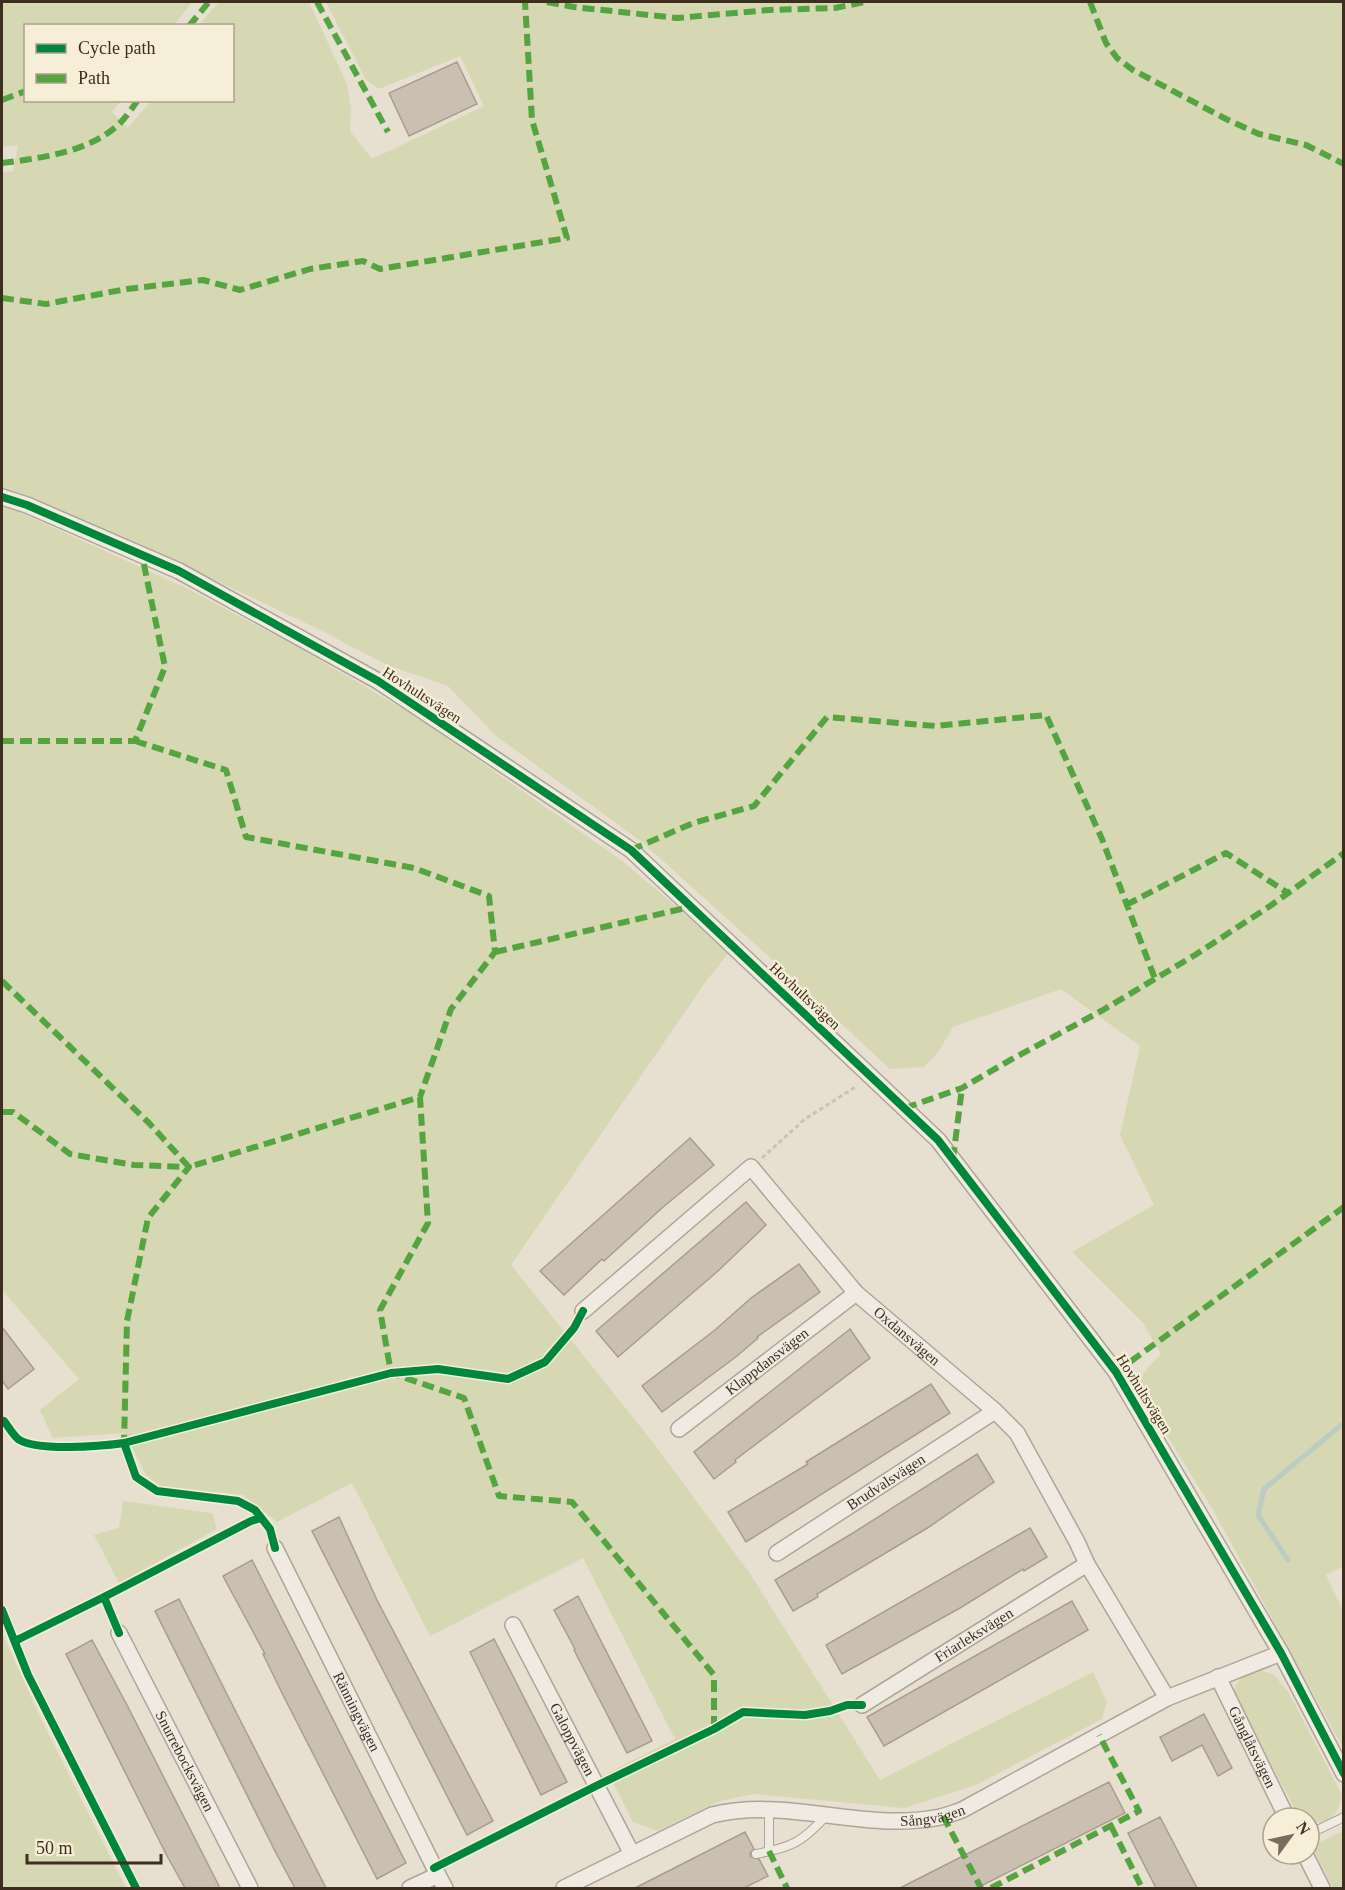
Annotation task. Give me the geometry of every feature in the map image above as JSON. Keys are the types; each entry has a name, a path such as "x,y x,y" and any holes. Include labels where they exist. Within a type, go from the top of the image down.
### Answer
{"street":[{"name":"Hovhultsvägen","path":"2,497 27,505 179,571 378,681 631,850 939,1140 1116,1372 1281,1653 1344,1774"},
{"name":"Oxdansvägen","path":"752,1167 856,1293 995,1411 1017,1433 1087,1564 1167,1698"},
{"path":"583,1311 752,1167"},
{"name":"Klappdansvägen","path":"679,1429 856,1293"},
{"name":"Brudvalsvägen","path":"777,1553 995,1411"},
{"name":"Ränningvägen","path":"275,1548 438,1875"},
{"name":"Friarleksvägen","path":"862,1705 1087,1564"},
{"name":"Galoppvägen","path":"513,1625 632,1854"},
{"name":"Snurrebocksvägen","path":"119,1633 250,1888"},
{"name":"Sångvägen","path":"564,1888 712,1815 733,1810 769,1809 869,1820 910,1821 937,1818 962,1810 1167,1698 1281,1653"},
{"name":"Gånglåtsvägen","path":"1218,1677 1281,1806"},
{"path":"1311,1866 1322,1888"},
{"path":"411,1888 438,1875 445,1888"}],"lane":[{"path":"769,1809 769,1851"},
{"path":"756,1854 789,1846 803,1839 827,1815"},
{"path":"1321,1828 1344,1817"}],"path":[{"path":"752,1167 805,1119 872,1077"}],"green space":[{"path":"2,2 192,2 175,24 24,24 24,102 120,102 112,112 128,128 150,102 234,102 234,24 200,24 219,2 309,2 347,84 351,109 350,131 372,159 484,106 460,56 379,89 366,80 326,2 1343,2 1344,1566 1326,1575 1343,1610 1343,1748 1213,1510 1140,1392 1143,1375 1161,1354 1143,1323 1072,1252 1154,1205 1120,1135 1140,1046 1061,989 953,1027 939,1051 924,1067 890,1069 642,842 496,736 448,686 387,665 322,631 154,551 2,489 2,173 13,171 18,145 2,147"},
{"path":"2,504 184,587 296,646 415,716 621,860 682,911 728,954 707,980 511,1265 655,1445 751,1575 880,1780 1093,1672 1107,1702 1102,1719 976,1785 904,1808 754,1794 720,1801 658,1831 633,1822 608,1773 675,1739 583,1558 430,1636 352,1483 277,1522 243,1495 160,1486 146,1475 125,1433 53,1438 40,1410 79,1379 2,1290"},
{"path":"123,1501 212,1513 217,1529 119,1583 94,1535 119,1528"},
{"path":"2,1633 43,1723 126,1888 2,1888"},
{"path":"1260,1670 1273,1674 1289,1693 1342,1795 1338,1808 1328,1820 1321,1821 1321,1806 1293,1806 1233,1692 1243,1676"},
{"path":"1343,1831 1343,1888 1333,1888 1321,1864 1321,1842"}],"building":[{"path":"457,62 477,104 409,136 389,93"},
{"path":"690,1138 714,1165 604,1261 602,1259 564,1295 540,1271"},
{"path":"746,1202 766,1225 718,1271 618,1357 596,1331"},
{"path":"799,1264 820,1292 757,1337 737,1356 662,1412 642,1386 715,1330 751,1298"},
{"path":"2,1327 34,1369 8,1389 2,1380"},
{"path":"850,1329 870,1358 735,1460 736,1462 714,1479 694,1452"},
{"path":"931,1384 950,1413 746,1542 728,1512 808,1464 806,1462"},
{"path":"977,1454 994,1482 929,1527 817,1594 818,1597 793,1611 775,1580"},
{"path":"339,1517 377,1600 493,1821 467,1835 312,1531"},
{"path":"1030,1528 1047,1557 842,1674 826,1645"},
{"path":"252,1560 406,1863 377,1879 283,1695 263,1654 265,1654 223,1576"},
{"path":"578,1596 652,1741 627,1753 554,1610"},
{"path":"179,1599 326,1888 295,1888 275,1851 155,1611"},
{"path":"1072,1601 1088,1630 884,1746 867,1717"},
{"path":"494,1639 567,1782 541,1795 470,1652"},
{"path":"92,1640 220,1888 185,1888 166,1854 66,1654"},
{"path":"1204,1714 1232,1768 1218,1776 1202,1745 1172,1761 1160,1737"},
{"path":"1109,1782 1125,1813 977,1888 900,1888"},
{"path":"1160,1817 1197,1888 1156,1888 1128,1833"},
{"path":"745,1832 754,1849 750,1853 751,1857 759,1859 768,1876 744,1888 635,1888"}],"waterway":[{"path":"1288,1560 1258,1515 1264,1489 1344,1423"}],"marked path":[{"path":"191,24 209,2"},
{"path":"317,2 388,132"},
{"path":"2,298 46,304 127,289 203,280 240,290 310,269 363,261 380,269 567,238 532,120 525,2"},
{"path":"547,2 677,18 769,10 835,8 865,2"},
{"path":"1090,2 1106,43 1117,58 1133,70 1259,134 1306,145 1344,164"},
{"path":"2,100 24,92"},
{"path":"2,163 65,152 95,141 120,123 137,102"},
{"path":"2,741 135,741 165,667 142,555"},
{"path":"631,850 693,823 754,806 827,717 936,726 1046,715 1102,839 1155,979"},
{"path":"135,741 226,770 246,837 414,868 489,896 495,952 451,1009 420,1097"},
{"path":"1126,905 1226,853 1288,893"},
{"path":"905,1108 962,1088 1103,1010 1195,955 1270,906 1344,853"},
{"path":"495,952 690,907"},
{"path":"2,981 149,1123 189,1167 420,1097 428,1223 380,1310 391,1373 464,1398 499,1496 572,1502 714,1675 714,1729"},
{"path":"953,1159 962,1088"},
{"path":"2,1112 13,1112 70,1154 134,1165 189,1167 148,1218 127,1321 124,1443 126,1448"},
{"path":"1116,1372 1344,1207"},
{"path":"991,1888 1139,1811 1099,1735"},
{"path":"943,1816 981,1888"},
{"path":"1111,1826 1142,1888"},
{"path":"769,1851 787,1888"}],"cycle path":[{"path":"2,497 27,505 179,571 378,681 631,850 938,1140 1116,1372 1281,1653 1344,1774"},
{"path":"4,1421 18,1439 39,1446 101,1445 124,1443 391,1373 438,1369 508,1379 545,1362 574,1328 583,1311"},
{"path":"124,1443 136,1477 157,1491 238,1501 255,1510 270,1529 275,1548"},
{"path":"119,1633 104,1597 251,1521 261,1518"},
{"path":"15,1641 104,1597"},
{"path":"2,1610 28,1675 136,1888"},
{"path":"434,1868 714,1729 743,1712 805,1715 830,1711 847,1705 862,1705"}]}
